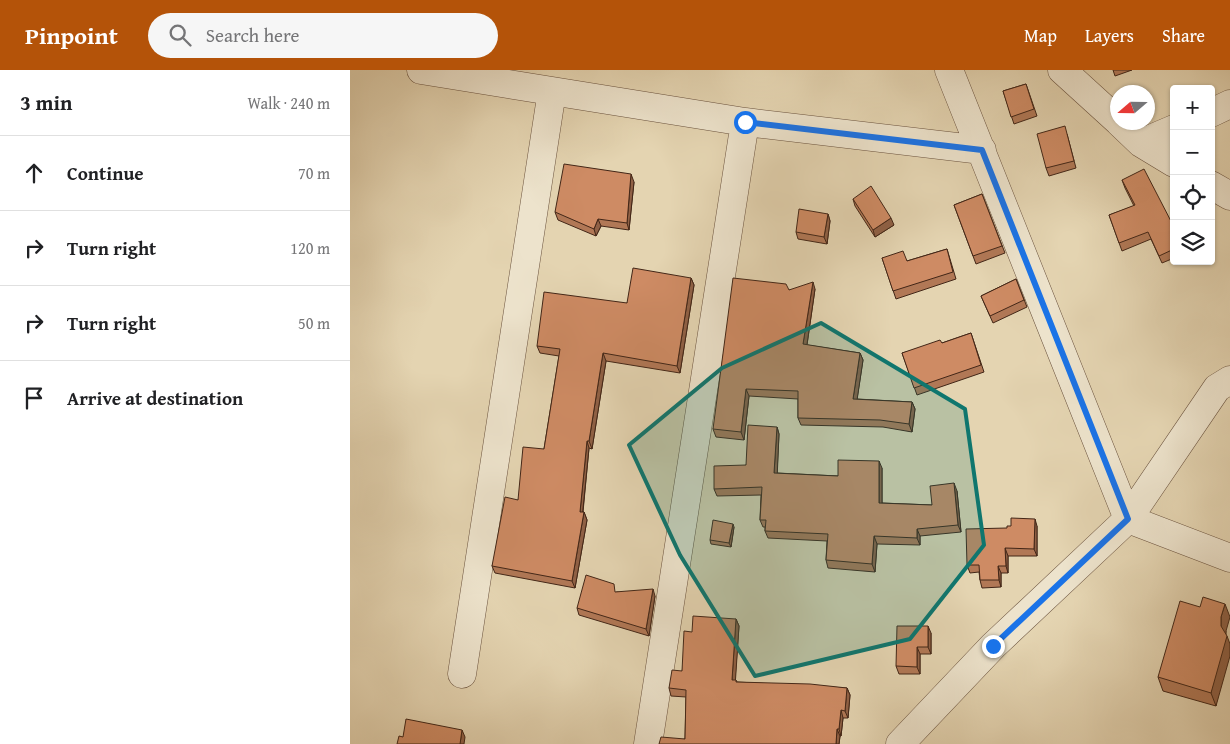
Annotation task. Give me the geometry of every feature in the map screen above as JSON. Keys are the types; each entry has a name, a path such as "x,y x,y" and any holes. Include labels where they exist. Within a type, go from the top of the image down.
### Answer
{"street":[{"path":"421,70 745,122 982,150"},
{"path":"949,70 1128,519 1230,558"},
{"path":"1062,70 1110,115"},
{"path":"462,674 552,90"},
{"path":"1215,111 1230,104"},
{"path":"648,744 745,122"},
{"path":"1126,130 1140,143 1170,161"},
{"path":"1140,143 1172,130"},
{"path":"1215,187 1230,196"},
{"path":"900,744 993,646 1128,519 1217,388 1230,380"}],"highlighted area":[{"path":"821,323 965,409 984,545 910,639 755,676 680,555 629,445 722,368"}],"building":[{"path":"1026,84 1034,109 1011,117 1003,91"},
{"path":"1065,126 1074,161 1046,168 1037,134"},
{"path":"564,164 631,174 627,223 598,219 594,229 555,212"},
{"path":"1144,169 1170,219 1170,251 1159,256 1148,232 1119,243 1109,215 1135,205 1122,180"},
{"path":"871,186 891,218 873,230 853,199"},
{"path":"982,194 1002,246 973,256 954,205"},
{"path":"799,209 828,214 824,237 796,232"},
{"path":"947,249 953,272 893,291 882,258 903,251 907,261"},
{"path":"633,268 691,278 677,366 603,353 589,441 587,441 580,512 584,512 572,581 492,566 505,497 518,500 523,447 544,449 560,349 537,346 544,292 627,303"},
{"path":"733,278 786,284 789,290 813,282 803,344 860,353 853,399 912,402 909,424 880,420 798,418 798,391 746,389 741,432 713,429"},
{"path":"1016,279 1024,300 990,316 981,296"},
{"path":"971,333 981,365 914,388 902,353 940,340 942,343"},
{"path":"748,425 777,427 774,473 838,476 838,460 879,461 879,503 932,505 930,486 954,483 958,525 917,529 917,538 874,536 872,564 826,560 828,534 765,531 766,520 760,520 762,487 714,489 714,466 746,465"},
{"path":"1011,518 1035,519 1034,549 1005,548 1006,566 998,566 999,580 980,580 979,565 967,565 966,529 1007,528 1007,526 1011,526"},
{"path":"713,520 733,524 729,543 710,540"},
{"path":"586,575 614,584 615,592 653,589 646,629 577,608"},
{"path":"1203,597 1225,604 1221,617 1221,626 1227,636 1211,693 1158,677 1180,601 1200,607"},
{"path":"693,616 736,619 732,680 736,680 736,682 810,684 847,688 845,711 841,710 836,744 659,744 661,737 685,739 686,690 669,688 672,670 682,671 684,631 692,632"},
{"path":"897,626 928,626 928,647 917,647 917,667 896,666"},
{"path":"406,719 462,730 460,744 397,744 399,736 403,737"}],"route":[{"path":"745,122 982,150 1128,519 993,646"}]}
